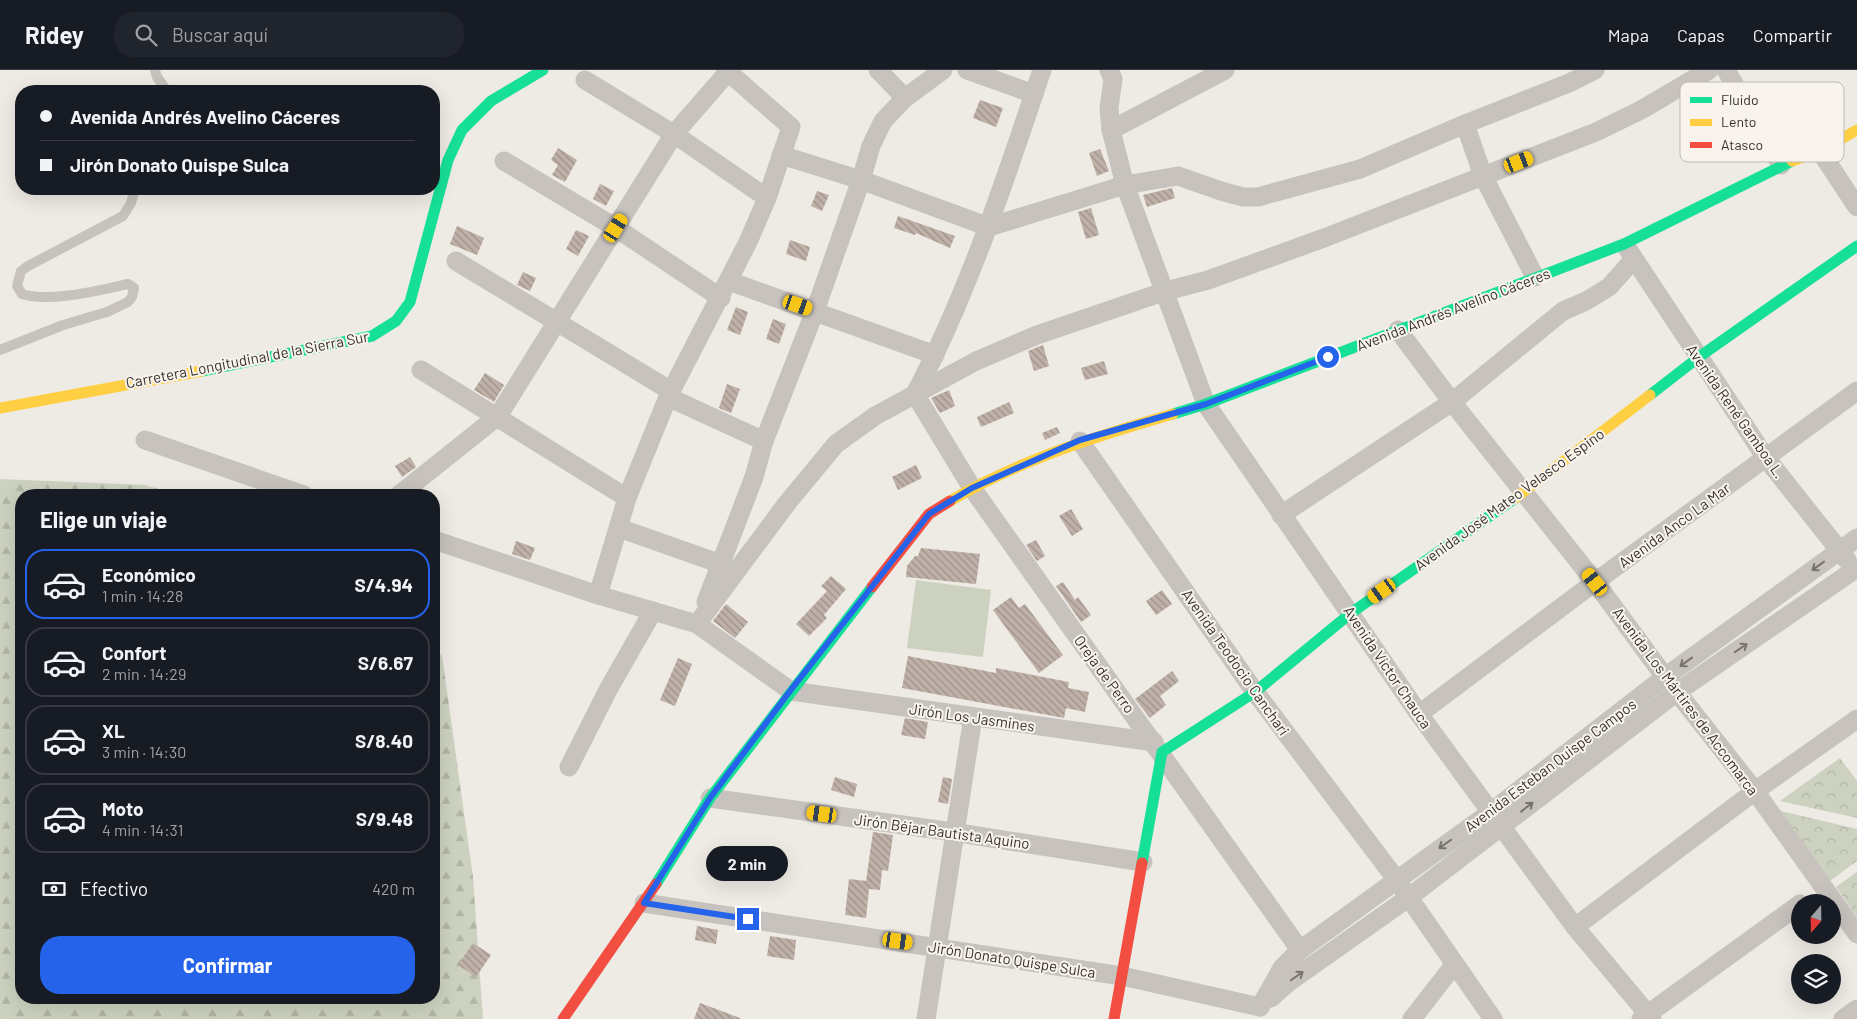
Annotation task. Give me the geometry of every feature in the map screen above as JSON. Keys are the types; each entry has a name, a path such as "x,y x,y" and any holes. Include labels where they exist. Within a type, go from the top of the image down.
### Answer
{"main road":[{"name":"Carretera Longitudinal de la Sierra Sur","path":"440,190 448,160 462,130 491,101 543,70"},
{"name":"Avenida Andrés Avelino Cáceres","path":"1844,137 1857,130"},
{"name":"Avenida Andrés Avelino Cáceres","path":"563,1019 644,903 710,798 790,691 929,514 972,488 1080,440 1206,404 1536,276 1629,251 1787,162"},
{"name":"Carretera Longitudinal de la Sierra Sur","path":"0,408 51,400 106,387 324,347 372,336 396,322 410,302 439,195"},
{"name":"Avenida José Mateo Velasco Espino","path":"1158,747 1255,692 1351,613 1523,493 1699,357 1857,246"},
{"path":"1114,1019 1143,862 1158,747"}],"street":[{"path":"878,70 905,98"},
{"path":"697,624 754,477 764,441 816,310 871,146 884,121 905,98 943,70"},
{"path":"967,70 1034,94"},
{"path":"915,394 935,355 989,227 1042,70"},
{"path":"1112,130 1225,70"},
{"path":"781,155 861,180 989,227 1125,185 1178,176 1221,192 1243,197 1258,197 1360,170 1596,70"},
{"path":"1689,82 1709,70"},
{"path":"1726,70 1733,82"},
{"path":"407,489 498,416 674,134 727,71 791,127 767,198 729,281 670,394 627,498 598,595"},
{"name":"Avenida Víctor Chauca","path":"1116,73 1109,108 1112,130 1125,185 1166,291 1206,404 1419,714 1575,927 1647,1017"},
{"path":"585,80 674,134 767,198"},
{"path":"697,624 788,502 836,444 875,416 976,360 1037,334 1166,291 1208,280 1324,238 1596,132 1641,110 1680,87"},
{"path":"1466,124 1483,176 1536,276"},
{"path":"504,161 616,228 720,298"},
{"path":"1827,162 1857,207"},
{"path":"1282,514 1452,402 1563,311 1586,301 1608,287 1629,251"},
{"name":"Avenida René Gamboa L.","path":"1629,251 1766,458 1856,571"},
{"path":"456,262 558,322 670,394 764,441"},
{"path":"729,281 816,310 935,355"},
{"name":"Avenida Los Mártires de Accomarca","path":"1398,330 1523,493 1595,582 1671,685 1755,791 1822,888 1857,934"},
{"path":"421,370 498,416 627,498"},
{"name":"Avenida Anco La Mar","path":"1419,714 1595,582 1857,391"},
{"name":"Oreja de Perro","path":"915,394 972,488 1158,747 1300,950"},
{"path":"145,440 287,489"},
{"name":"Avenida Teodocio Canchari","path":"1080,440 1255,692 1396,879 1493,1019"},
{"path":"619,528 721,564"},
{"path":"1259,1013 1289,982 1408,898 1497,819 1857,538"},
{"path":"440,542 598,595 697,624 790,691"},
{"path":"1671,685 1856,571"},
{"path":"569,767 608,688 652,611"},
{"name":"Jirón Los Jasmines","path":"790,691 1158,747"},
{"path":"926,1019 953,832 972,718"},
{"path":"1575,927 1755,791 1857,719"},
{"name":"Jirón Béjar Bautista Aquino","path":"710,798 953,832 1143,862"},
{"name":"Avenida Esteban Quispe Campos","path":"1259,1013 1282,968 1300,950 1396,879 1497,819"},
{"path":"1814,894 1822,888"},
{"name":"Jirón Donato Quispe Sulca","path":"644,903 936,946 1122,976 1259,1013"},
{"path":"1647,1017 1791,910"},
{"path":"1412,1019 1454,964"},
{"path":"1843,1019 1857,1008"}],"lane":[{"path":"155,70 157,77 163,85"},
{"path":"0,350 63,326 107,312 128,302 134,288 128,284 72,295 29,296 22,294 17,286 21,271 28,266 123,216 133,195"}],"green space":[{"path":"0,479 144,485 159,489 15,489 15,1004 440,1004 440,654 442,656 473,877 483,1019 0,1019"},
{"path":"916,580 991,590 983,657 907,648"},
{"path":"1840,758 1857,781 1857,818 1780,801"},
{"path":"1777,810 1857,829 1857,861 1830,881"},
{"path":"1857,872 1857,917 1841,894 1836,887"}],"building":[{"path":"980,100 1003,108 996,127 973,118"},
{"path":"558,148 577,160 565,182 552,175 558,165 551,160"},
{"path":"1100,149 1109,171 1097,176 1089,153"},
{"path":"600,184 614,191 606,206 593,199"},
{"path":"1172,188 1175,198 1147,207 1143,195"},
{"path":"817,191 829,195 822,211 811,206"},
{"path":"1091,208 1099,235 1086,239 1078,212"},
{"path":"898,216 955,236 950,248 916,233 915,235 894,228"},
{"path":"457,226 484,238 477,255 450,244"},
{"path":"576,230 589,236 578,256 566,249"},
{"path":"790,240 810,247 806,261 786,254"},
{"path":"523,272 536,278 530,291 517,285"},
{"path":"736,307 748,312 740,335 727,330"},
{"path":"773,319 786,324 779,344 766,339"},
{"path":"1043,345 1049,366 1034,371 1028,351"},
{"path":"1104,361 1108,374 1085,380 1081,368"},
{"path":"485,373 504,385 494,402 474,390"},
{"path":"727,384 740,389 731,413 719,408"},
{"path":"949,390 955,406 940,413 931,398"},
{"path":"1009,402 1014,413 981,427 977,417"},
{"path":"1057,427 1060,433 1045,440 1042,433"},
{"path":"410,457 416,467 402,477 395,466"},
{"path":"916,465 922,478 898,490 892,477"},
{"path":"1071,509 1083,529 1072,536 1059,516"},
{"path":"1036,540 1045,556 1037,561 1026,545"},
{"path":"516,541 535,548 530,560 512,554"},
{"path":"921,548 980,554 976,584 906,577 907,566 915,556 918,556"},
{"path":"831,576 846,589 824,615 827,618 809,636 796,624 827,591 821,586"},
{"path":"1063,582 1075,600 1078,597 1091,615 1081,622 1056,586"},
{"path":"1162,590 1172,604 1156,615 1146,601"},
{"path":"1011,597 1019,608 1025,604 1063,655 1039,673 993,610"},
{"path":"726,604 748,622 735,638 713,621"},
{"path":"908,656 996,673 996,668 1069,682 1068,688 1089,692 1085,712 1066,708 1064,718 902,688"},
{"path":"678,658 692,664 675,706 660,700"},
{"path":"1172,671 1179,681 1160,696 1166,705 1150,718 1135,699"},
{"path":"905,718 928,722 925,739 901,735"},
{"path":"835,777 857,784 854,797 831,790"},
{"path":"943,777 952,779 948,804 938,802"},
{"path":"873,832 893,835 888,871 882,870 880,890 869,889 866,918 845,915 849,879 866,881"},
{"path":"697,926 718,930 716,944 695,940"},
{"path":"770,936 796,940 794,960 767,956"},
{"path":"473,943 491,955 476,977 458,965"},
{"path":"700,1003 740,1018 740,1019 694,1019"}],"traffic: fast":[{"path":"440,190 448,160 462,130 491,101 543,70"},
{"path":"1173,414 1206,404 1624,244 1790,162"},
{"path":"202,371 372,336 396,321 410,302 439,195"},
{"path":"1650,395 1699,357 1857,246"},
{"path":"1142,863 1162,752 1255,692 1351,613 1514,499"},
{"path":"656,884 710,798 872,587"}],"traffic: slow":[{"path":"1844,137 1857,130"},
{"path":"0,408 202,371"},
{"path":"1514,499 1650,395"},
{"path":"950,501 1003,473 1059,450 1173,414"}],"traffic: jam":[{"path":"872,587 929,514 950,501"},
{"path":"1114,1019 1142,863"},
{"path":"563,1019 656,884"}],"route":[{"path":"748,919 644,903 710,798 790,691 929,514 972,488 1080,440 1206,404 1328,357"}]}
